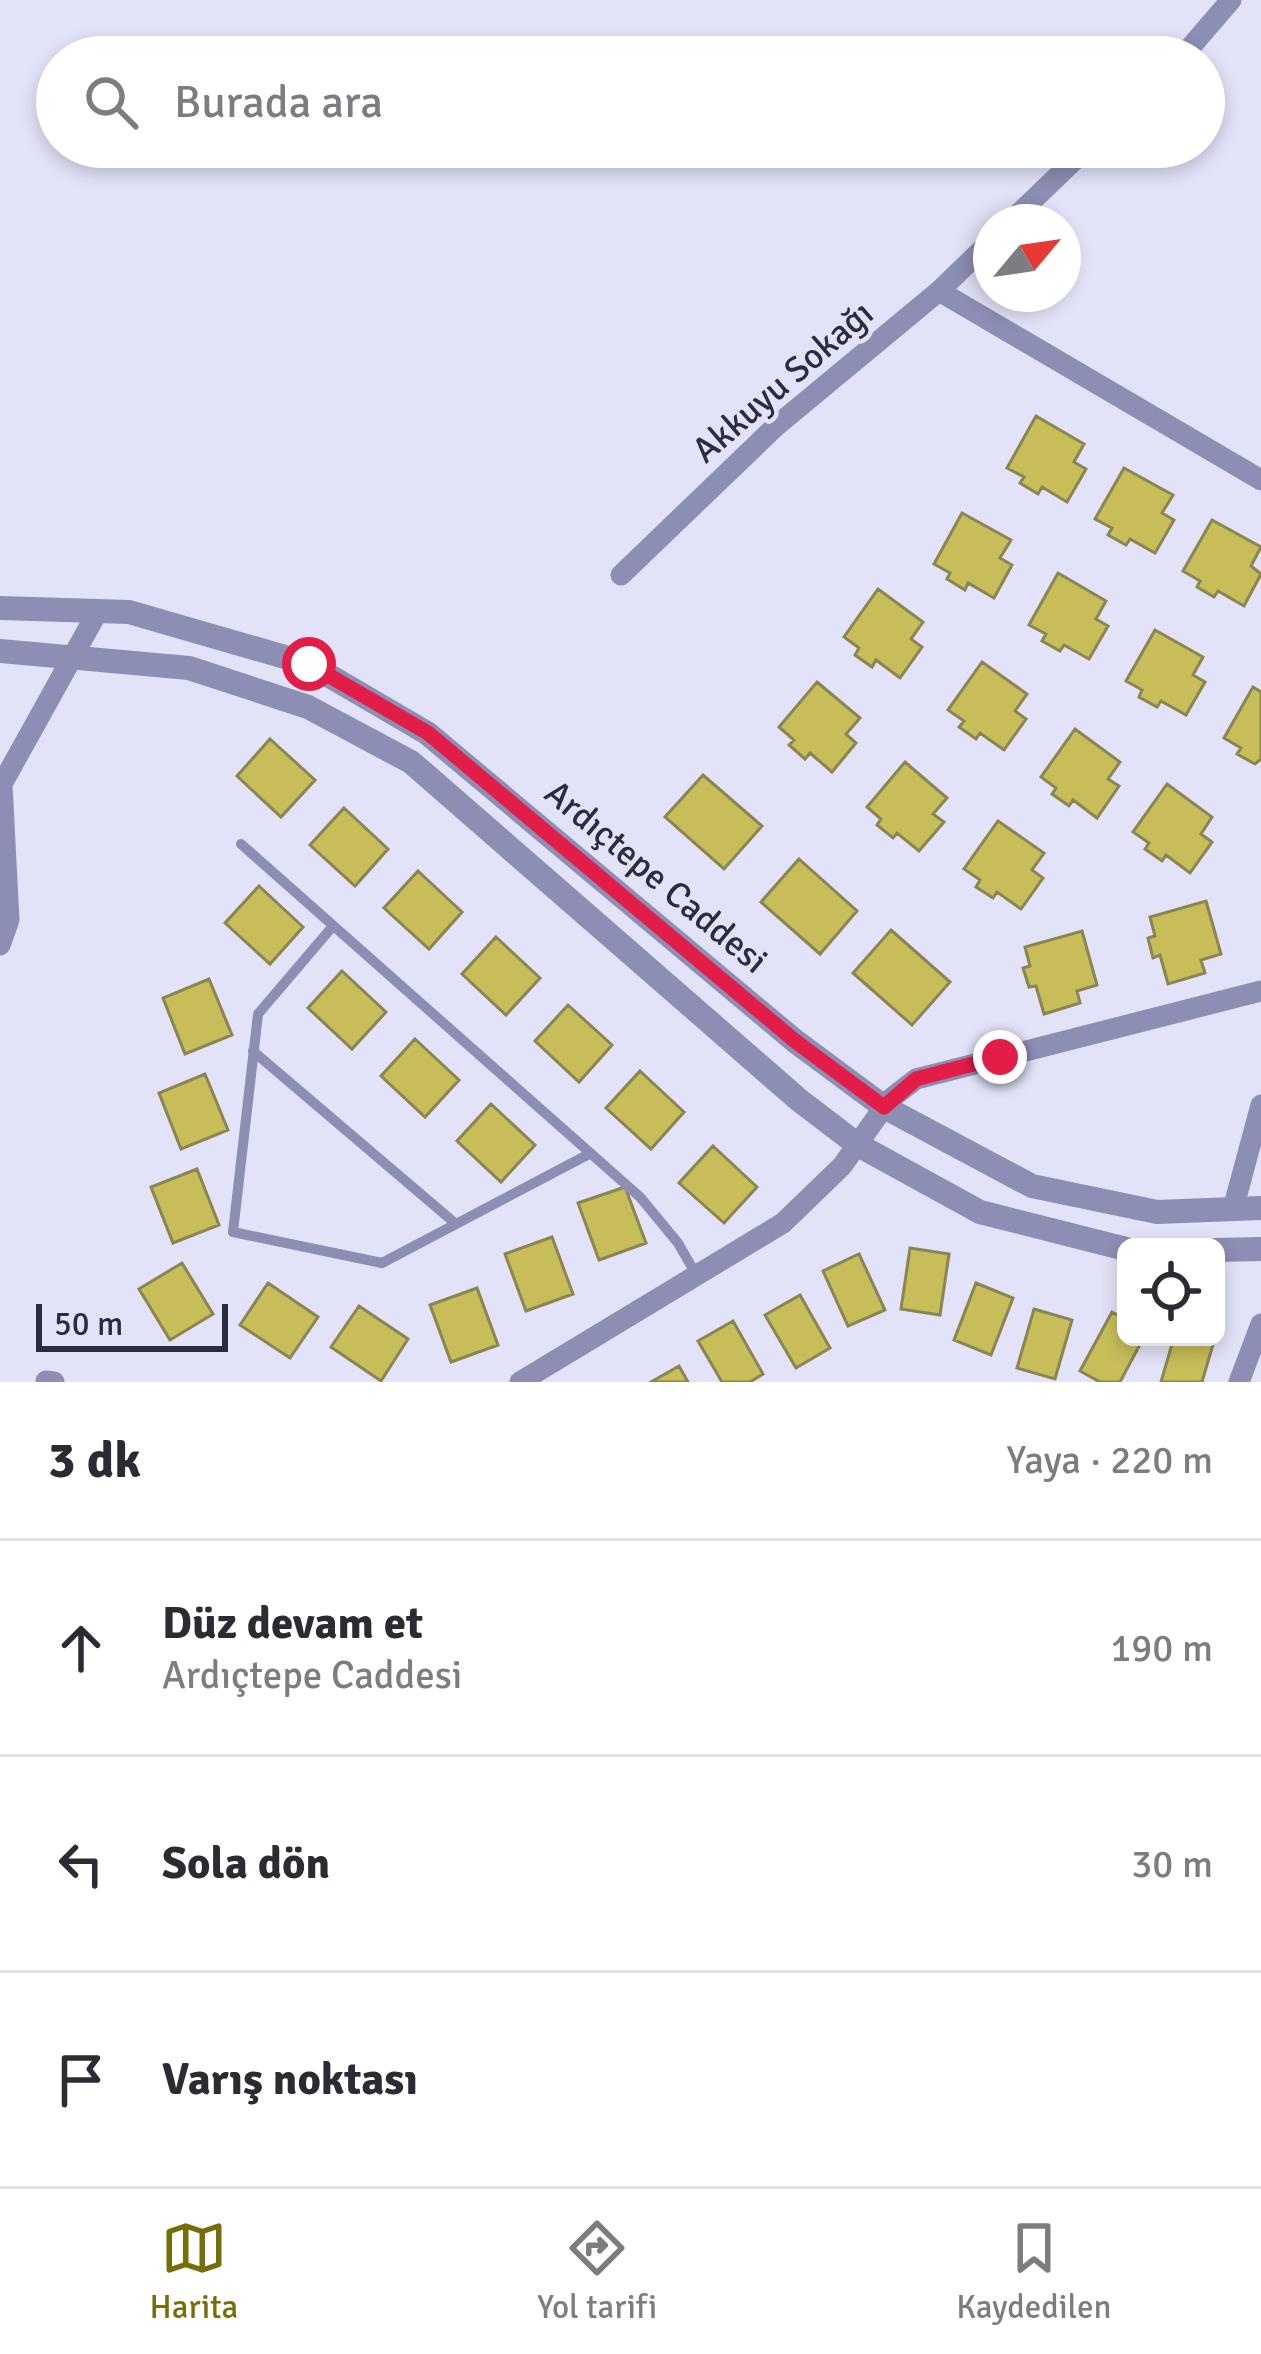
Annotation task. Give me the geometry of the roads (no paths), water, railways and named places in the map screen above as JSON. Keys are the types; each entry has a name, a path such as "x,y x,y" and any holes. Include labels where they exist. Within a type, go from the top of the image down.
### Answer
{"street":[{"path":"1200,36 1231,0"},
{"path":"1029,204 1066,168"},
{"name":"Akkuyu Sokağı","path":"621,575 775,427 973,258"},
{"path":"938,291 1261,480"},
{"name":"Ardıçtepe Caddesi","path":"0,608 129,612 309,664 428,733 795,1041 884,1107 1032,1186 1157,1211 1261,1208"},
{"path":"0,945 9,920 1,782 98,611"},
{"path":"0,651 189,668 308,707 411,762 858,1145 980,1212 1117,1247"},
{"path":"520,1382 783,1223 821,1189 905,1085 928,1075 1261,991"},
{"path":"1233,1209 1261,1105"},
{"path":"1225,1250 1261,1249"},
{"path":"1239,1382 1261,1324"}],"lane":[{"path":"241,844 661,1219 697,1276"},
{"path":"333,926 258,1014 233,1232 382,1263 591,1153"},
{"path":"253,1051 457,1224"}]}
